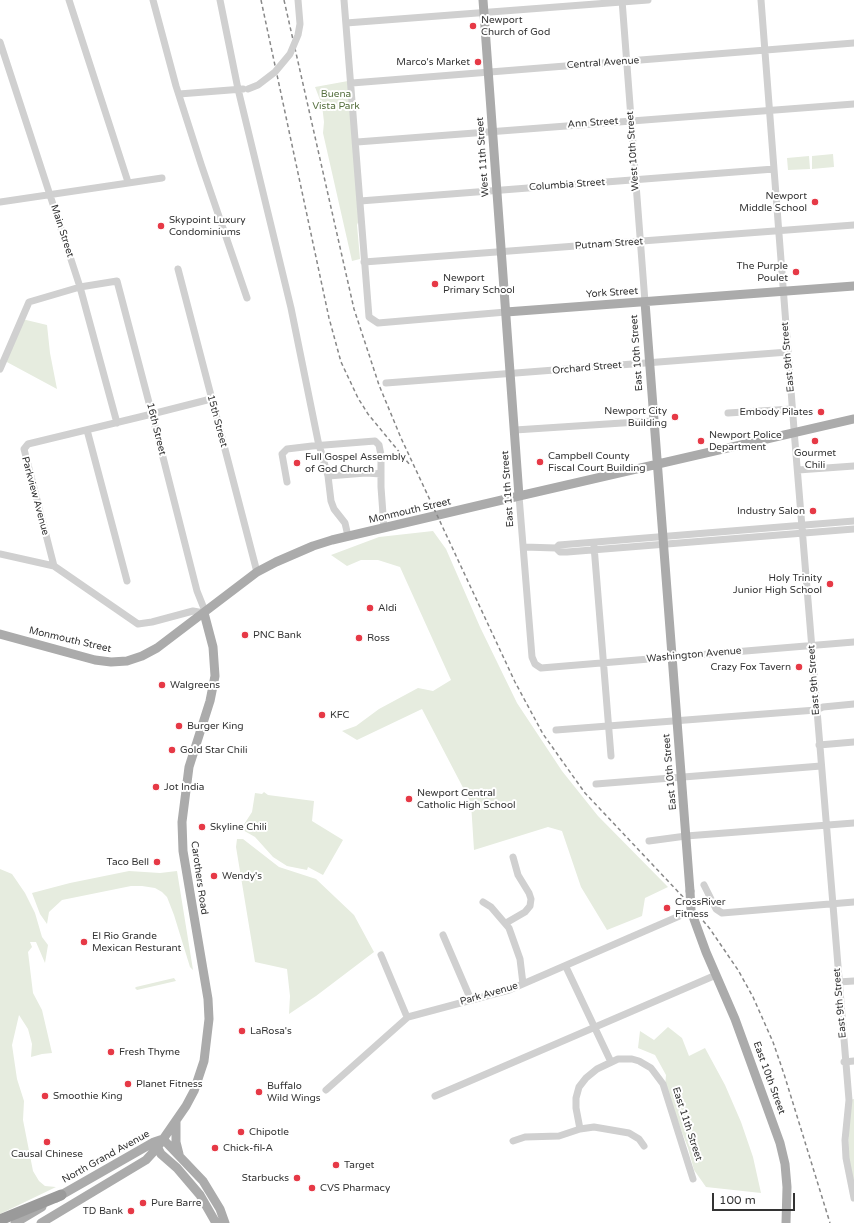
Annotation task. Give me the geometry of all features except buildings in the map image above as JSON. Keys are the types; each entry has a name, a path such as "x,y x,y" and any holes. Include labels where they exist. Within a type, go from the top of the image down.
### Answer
{"highway":[{"path":"0,1220 61,1195"}],"main road":[{"name":"West 11th Street","path":"483,0 506,312"},
{"name":"York Street","path":"506,312 854,286"},
{"name":"East 10th Street","path":"645,302 656,464 691,912 735,1019 780,1144 785,1164 787,1187 786,1223"},
{"name":"East 11th Street","path":"506,312 519,496"},
{"name":"Monmouth Street","path":"0,634 99,660 127,661 156,649 257,572 296,553 348,536 854,419"},
{"name":"Carothers Road","path":"158,1143 176,1122 194,1092 204,1061 208,1033 208,999 183,851 182,827 184,799 189,767 210,701 215,676 214,652 204,613"},
{"path":"0,629 30,638 38,645"},
{"path":"176,1122 176,1142 179,1155"},
{"path":"158,1143 179,1155 203,1181 220,1209 225,1223"},
{"path":"158,1143 197,1191 216,1223"},
{"name":"North Grand Avenue","path":"15,1223 61,1195 158,1143"},
{"name":"North Grand Avenue","path":"41,1223 146,1160 158,1143"}],"street":[{"path":"69,0 128,182"},
{"path":"153,0 179,94 201,164 247,298"},
{"path":"220,0 238,89 295,327 328,476 331,501 334,509 345,523 348,536"},
{"path":"179,94 248,89 271,76 284,64 298,35 300,24 298,0"},
{"path":"344,0 357,142 364,262"},
{"path":"346,23 648,0"},
{"name":"East 9th Street","path":"761,0 844,1065 849,1100 845,1140 846,1158 854,1198"},
{"name":"West 10th Street","path":"622,1 645,302"},
{"name":"Main Street","path":"0,42 80,287 117,422"},
{"name":"Central Avenue","path":"352,83 765,52 854,43"},
{"name":"Ann Street","path":"357,142 854,104"},
{"name":"Columbia Street","path":"360,200 497,191 774,169"},
{"path":"0,202 162,178"},
{"name":"Putnam Street","path":"364,262 854,225"},
{"name":"York Street","path":"364,262 369,317 372,321 378,323 506,312"},
{"name":"15th Street","path":"178,269 257,572"},
{"name":"16th Street","path":"80,287 117,281 204,613"},
{"path":"0,369 29,302 80,287"},
{"name":"Orchard Street","path":"386,383 788,352"},
{"name":"Parkview Avenue","path":"54,566 24,449 28,444 211,399"},
{"path":"728,413 792,408"},
{"path":"515,430 653,421"},
{"path":"87,430 127,581"},
{"path":"287,482 282,454 292,448 373,440 377,442 381,455 384,528"},
{"path":"798,470 854,466"},
{"path":"328,476 366,473 381,474"},
{"name":"East 11th Street","path":"519,496 532,657 535,664"},
{"path":"556,548 560,552 594,550 662,540 854,521"},
{"path":"524,547 556,548 560,545 594,542 662,540 854,529"},
{"path":"594,542 607,726 611,756"},
{"path":"0,554 54,566 136,623 152,622 194,610 204,613"},
{"name":"Washington Avenue","path":"535,664 541,668 854,642"},
{"path":"556,730 816,710 823,706 854,704"},
{"path":"819,745 854,742"},
{"path":"596,784 821,766"},
{"path":"649,842 686,836 854,823"},
{"path":"506,923 525,912 530,906 531,899 518,875 513,857"},
{"path":"704,885 716,909 722,913 854,902"},
{"path":"483,902 491,907 506,923 515,942 520,959 523,984"},
{"name":"Park Avenue","path":"326,1090 407,1017 509,990 566,967 691,912"},
{"path":"443,934 471,1000"},
{"path":"381,955 407,1017"},
{"path":"566,967 611,1062 597,1069 586,1078 580,1087 576,1098 576,1108 580,1129"},
{"path":"435,1096 716,975"},
{"path":"838,982 854,981"},
{"name":"East 11th Street","path":"611,1062 626,1059 639,1060 651,1068 658,1076 663,1084 693,1179"},
{"path":"844,1065 854,1061"},
{"path":"513,1141 525,1137 559,1136 580,1129 606,1128 629,1133 639,1139 644,1146"}],"green space":[{"name":"Buena Vista Park","path":"348,81 359,220 357,225 360,259 352,261 323,133 324,122 322,105 315,87"},
{"path":"833,154 834,167 812,169 812,156"},
{"path":"809,156 810,169 788,170 787,158"},
{"path":"22,319 47,325 50,353 57,389 5,361"},
{"path":"433,531 446,549 480,627 517,703 562,771 598,816 668,887 645,898 642,916 607,930 581,887 562,831 548,827 474,850 471,803 422,709 357,740 342,731 356,726 379,709 418,688 433,691 451,680 400,567 378,560 361,560 347,566 331,555 379,537"},
{"path":"264,792 268,795 314,801 312,821 343,840 323,875 308,867 307,870 287,866 273,857 255,837 241,829 252,812 255,793 262,794"},
{"path":"237,839 243,839 279,867 316,879 354,915 374,952 316,996 289,1014 290,996 287,969 255,962 236,847"},
{"path":"0,869 12,874 25,893 35,913 42,937 48,945 45,963 36,942 30,942 32,947 28,952 33,993 42,1010 52,1053 31,1057 32,1044 28,1029 19,1015 12,1045 17,1079 24,1101 23,1120 33,1171 39,1181 45,1186 56,1187 0,1214"},
{"path":"129,871 160,873 177,871 193,970 190,967 167,897 155,888 131,886 62,900 49,912 47,924 40,914 32,893 70,883"},
{"path":"174,978 176,981 137,990 135,988 136,987"},
{"path":"668,1027 682,1038 689,1056 705,1048 725,1085 741,1122 753,1157 761,1193 706,1187 694,1170 688,1148 665,1088 666,1075 655,1055 638,1048 640,1031 654,1040"},
{"path":"854,1099 854,1198 848,1172 849,1100"}],"railway":[{"path":"261,0 329,318 341,362 358,398 368,414 410,465"},
{"path":"284,0 354,309 379,385 401,438 515,682 543,734 585,793 684,898 710,929 738,970 753,997 773,1042 784,1074 830,1223"}],"place":[{"name":"Newport Church of God","path":"473,26"},
{"name":"Marco's Market","path":"478,62"},
{"name":"Newport Middle School","path":"815,202"},
{"name":"Skypoint Luxury Condominiums","path":"161,226"},
{"name":"The Purple Poulet","path":"796,272"},
{"name":"Newport Primary School","path":"435,284"},
{"name":"Embody Pilates","path":"821,412"},
{"name":"Newport City Building","path":"675,417"},
{"name":"Newport Police Department","path":"701,441"},
{"name":"Gourmet Chili","path":"815,441"},
{"name":"Campbell County Fiscal Court Building","path":"540,462"},
{"name":"Full Gospel Assembly of God Church","path":"297,463"},
{"name":"Industry Salon","path":"813,511"},
{"name":"Holy Trinity Junior High School","path":"830,584"},
{"name":"Aldi","path":"370,608"},
{"name":"PNC Bank","path":"245,635"},
{"name":"Ross","path":"359,638"},
{"name":"Crazy Fox Tavern","path":"799,667"},
{"name":"Walgreens","path":"162,685"},
{"name":"KFC","path":"322,715"},
{"name":"Burger King","path":"179,726"},
{"name":"Gold Star Chili","path":"172,750"},
{"name":"Jot India","path":"156,787"},
{"name":"Newport Central Catholic High School","path":"409,799"},
{"name":"Skyline Chili","path":"202,827"},
{"name":"Taco Bell","path":"157,862"},
{"name":"Wendy's","path":"214,876"},
{"name":"CrossRiver Fitness","path":"667,908"},
{"name":"El Rio Grande Mexican Resturant","path":"84,942"},
{"name":"LaRosa's","path":"242,1031"},
{"name":"Fresh Thyme","path":"111,1052"},
{"name":"Planet Fitness","path":"128,1084"},
{"name":"Buffalo Wild Wings","path":"259,1092"},
{"name":"Smoothie King","path":"45,1096"},
{"name":"Chipotle","path":"241,1132"},
{"name":"Causal Chinese","path":"47,1142"},
{"name":"Chick-fil-A","path":"215,1148"},
{"name":"Target","path":"336,1165"},
{"name":"Starbucks","path":"297,1178"},
{"name":"CVS Pharmacy","path":"312,1188"},
{"name":"Pure Barre","path":"143,1203"},
{"name":"TD Bank","path":"131,1211"}]}
